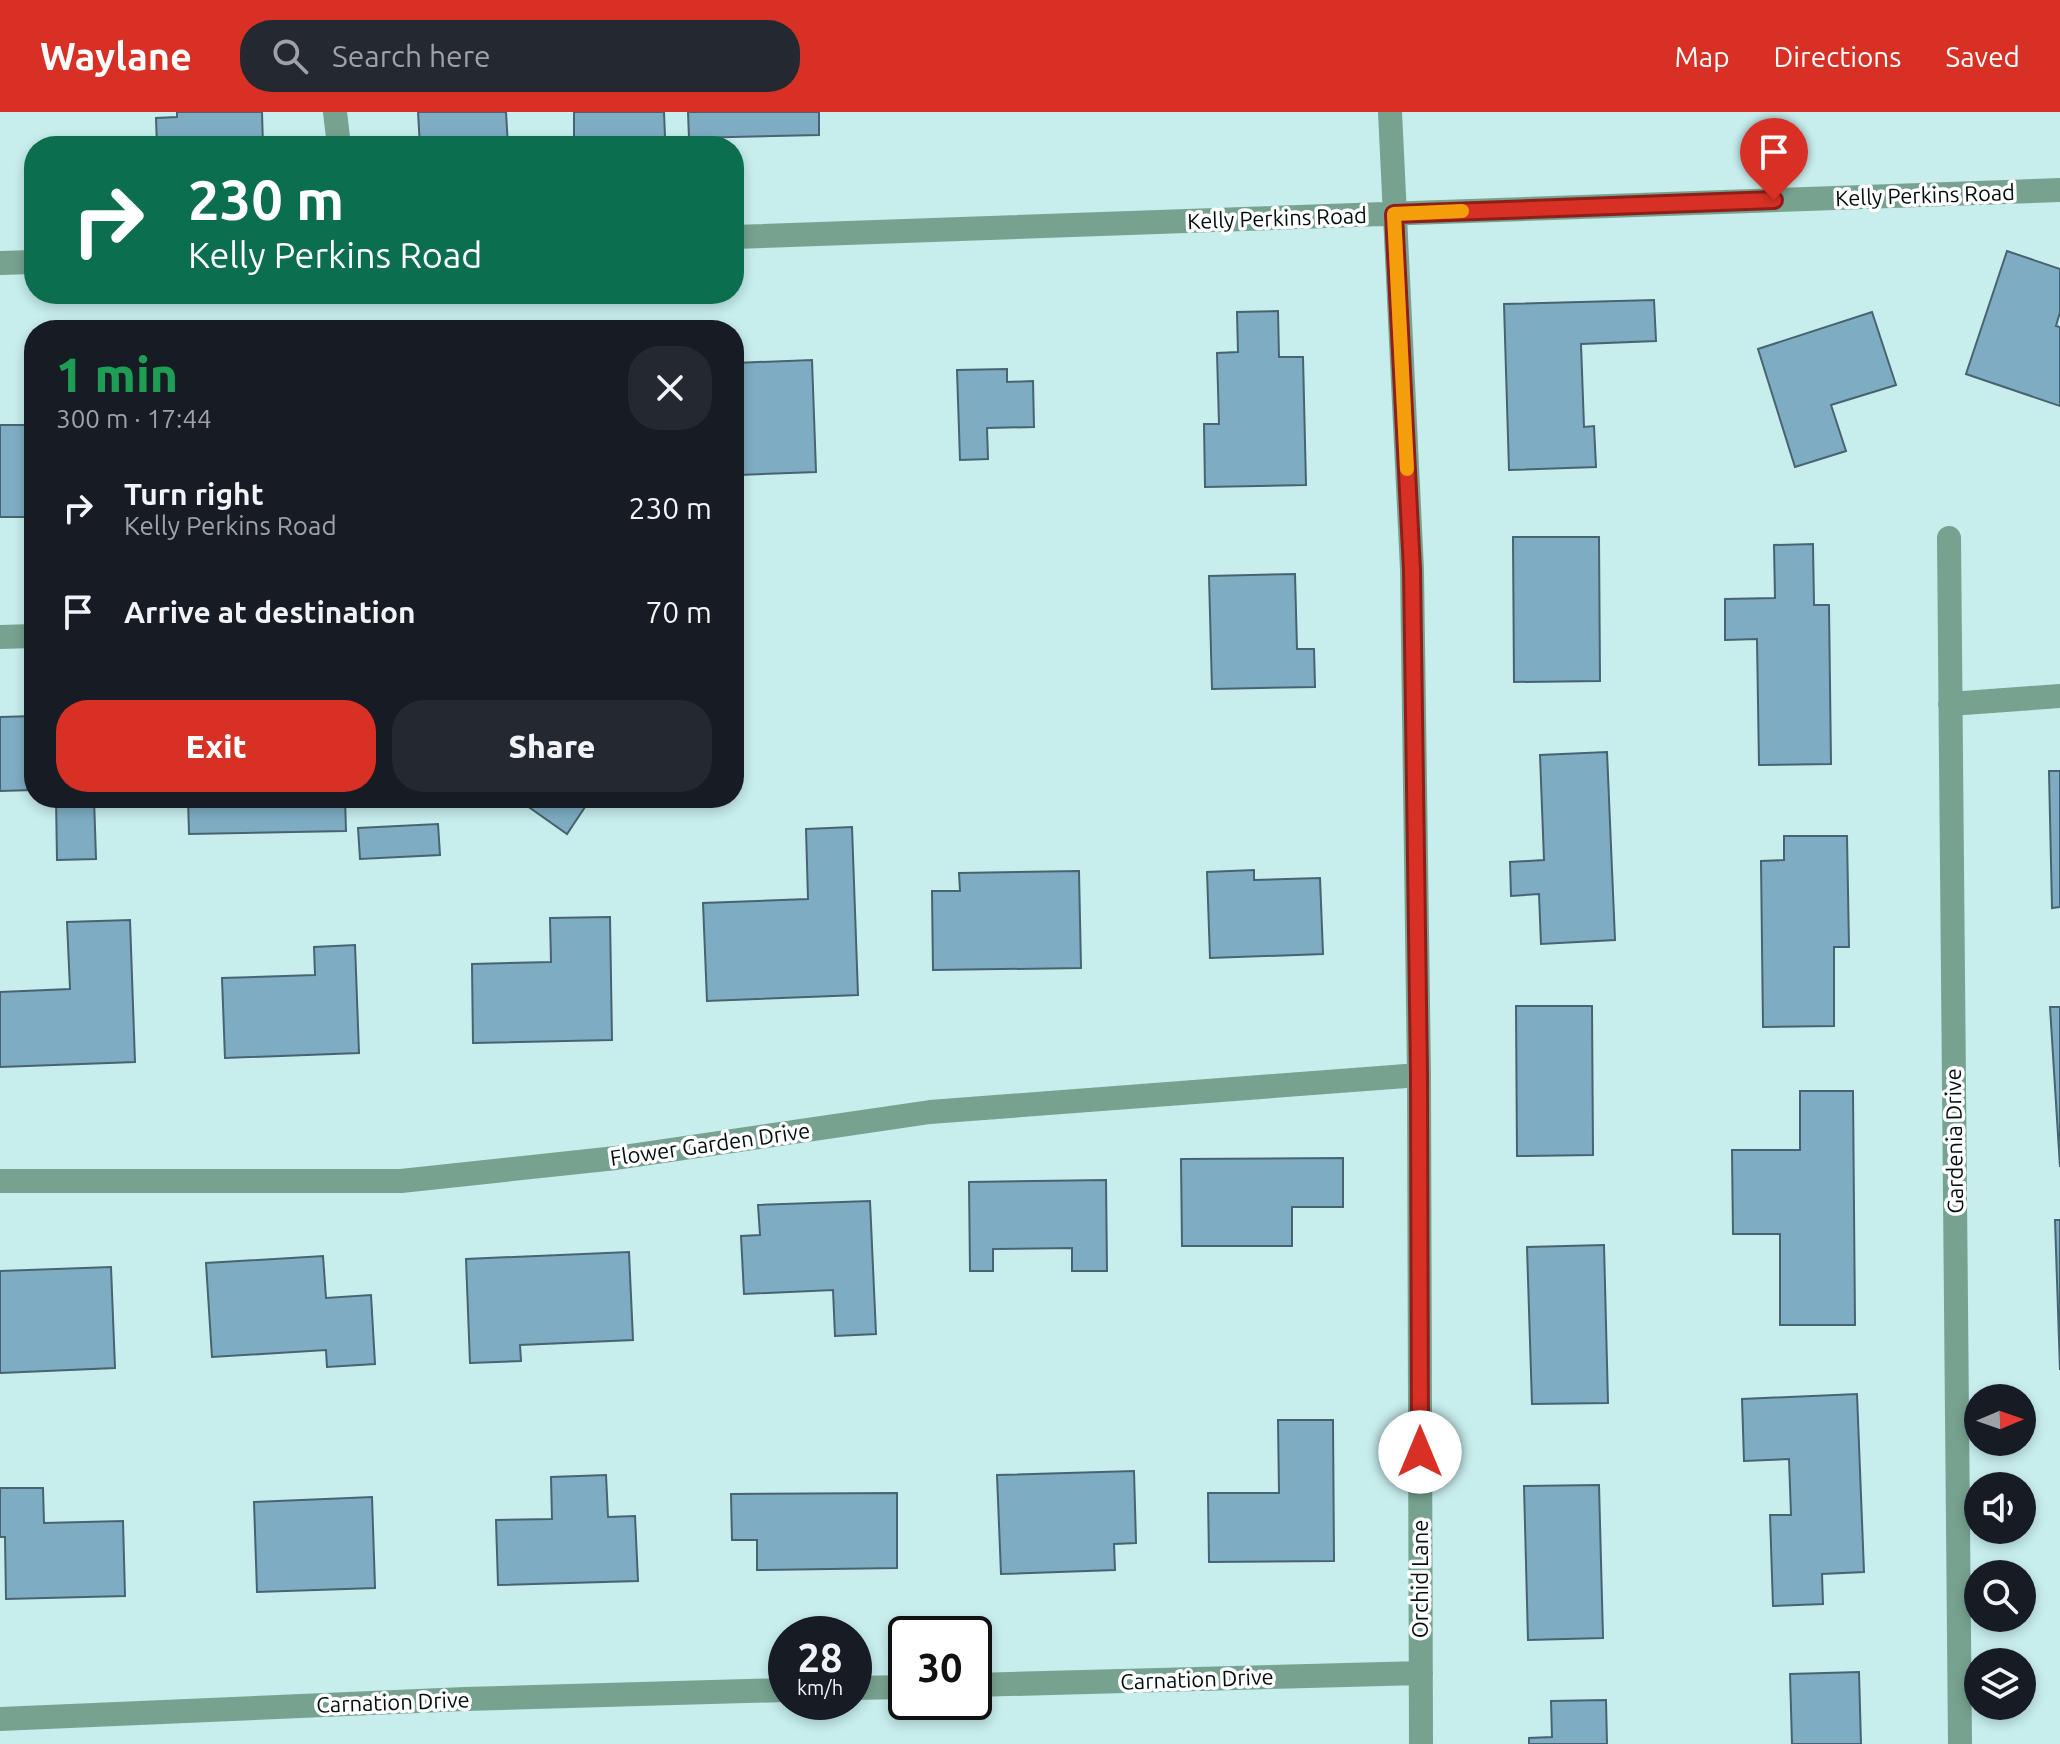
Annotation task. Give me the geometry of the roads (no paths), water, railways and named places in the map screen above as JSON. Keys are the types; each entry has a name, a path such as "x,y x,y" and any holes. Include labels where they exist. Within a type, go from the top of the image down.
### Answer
{"street":[{"path":"335,112 338,136"},
{"name":"Orchid Lane","path":"1390,112 1412,570 1419,1075 1421,1744"},
{"name":"Kelly Perkins Road","path":"744,237 2060,190"},
{"path":"0,263 24,262"},
{"name":"Gardenia Drive","path":"1949,538 1960,1744"},
{"path":"0,637 24,636"},
{"path":"1950,704 2060,696"},
{"name":"Flower Garden Drive","path":"0,1181 401,1181 616,1158 930,1112 1419,1075"},
{"name":"Carnation Drive","path":"992,1685 1421,1673"},
{"name":"Carnation Drive","path":"0,1719 465,1699 768,1691"}]}
